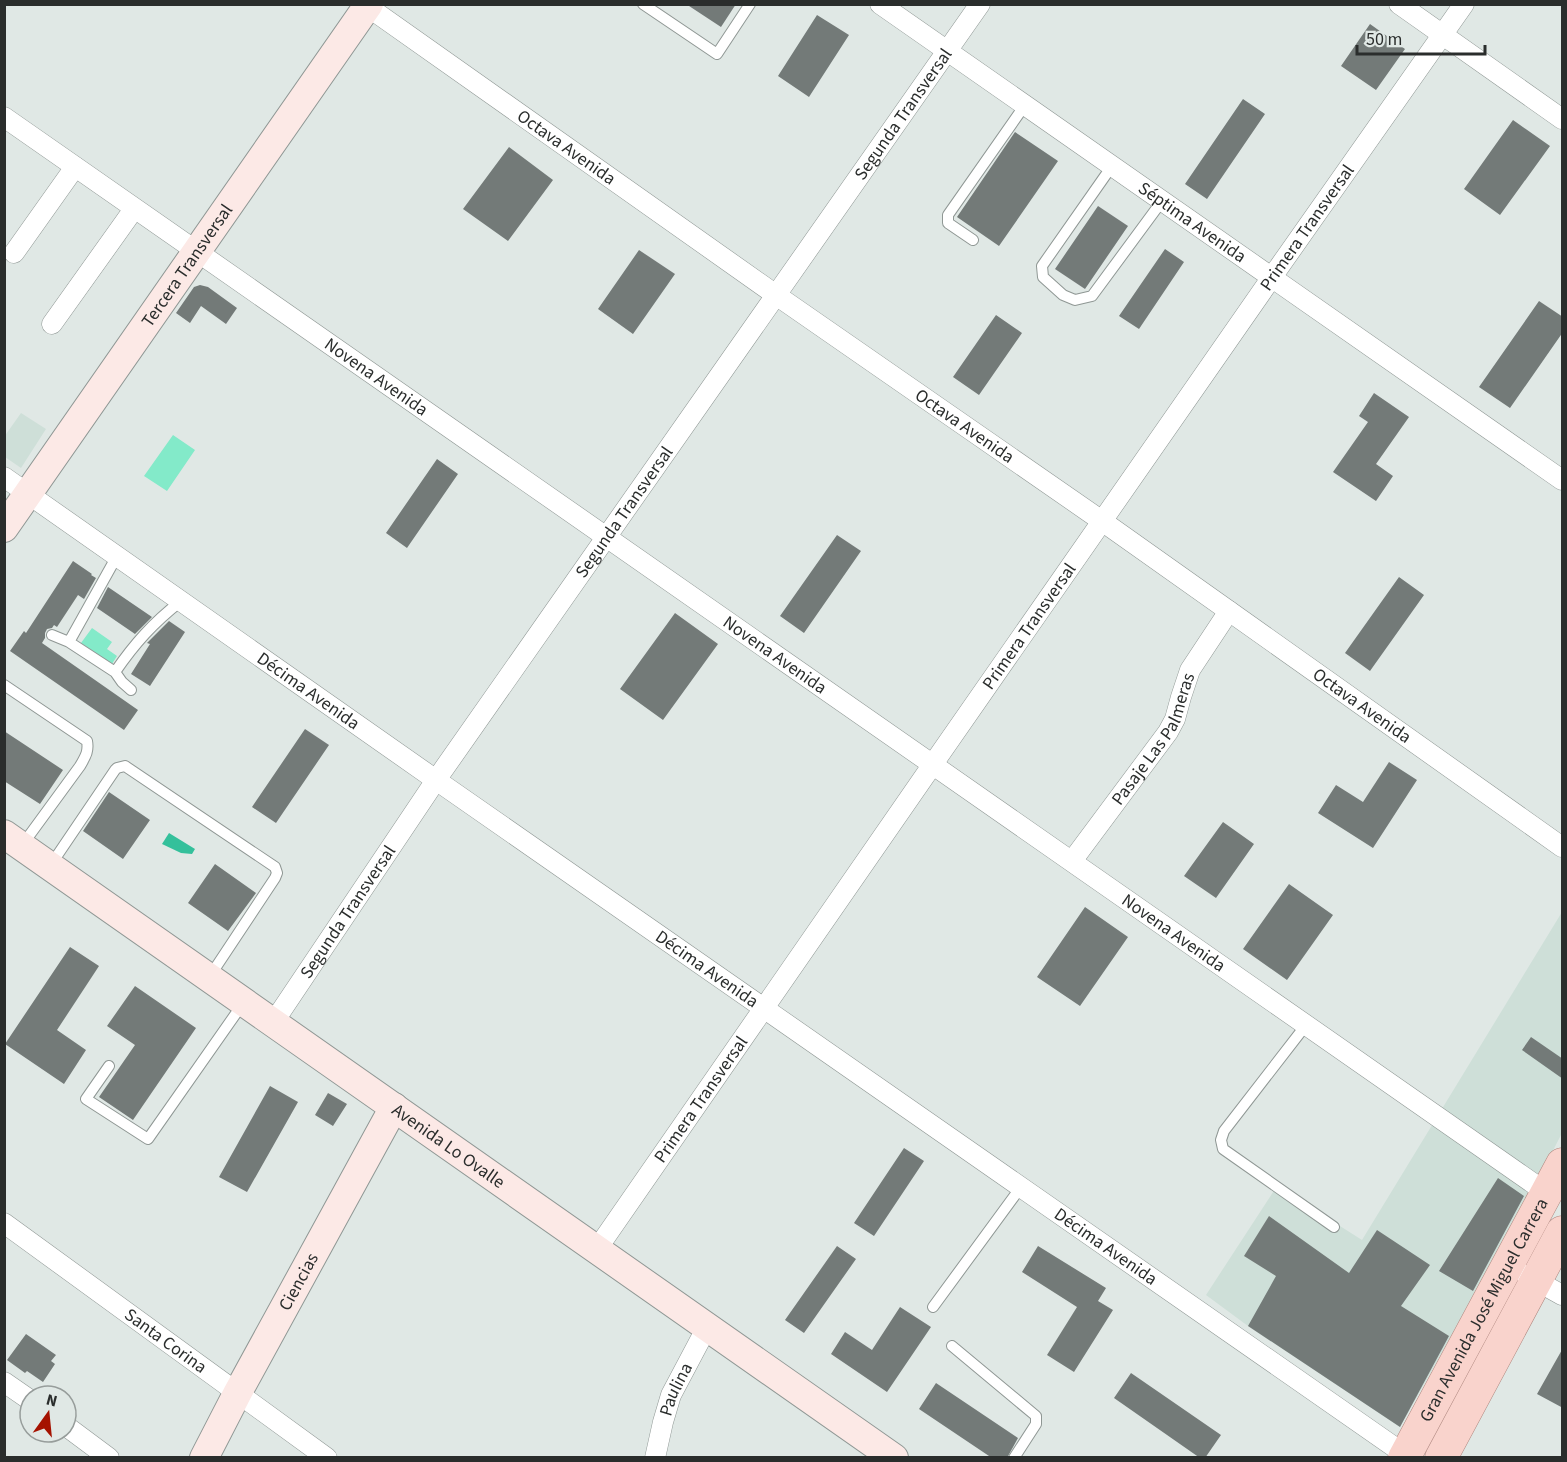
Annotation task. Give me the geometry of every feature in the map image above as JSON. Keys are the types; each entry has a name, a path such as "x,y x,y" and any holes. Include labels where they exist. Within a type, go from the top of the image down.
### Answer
{"main road":[{"name":"Tercera Transversal","path":"4,528 367,5"},
{"name":"Avenida Lo Ovalle","path":"13,840 894,1458"},
{"name":"Ciencias","path":"204,1458 394,1107"},
{"name":"Gran Avenida José Miguel Carrera","path":"1407,1457 1563,1164"},
{"name":"Gran Avenida José Miguel Carrera","path":"1441,1458 1550,1288 1563,1232"}],"street":[{"name":"Séptima Avenida","path":"880,4 1563,480"},
{"name":"Segunda Transversal","path":"273,1023 436,780 980,4"},
{"path":"1399,4 1563,119"},
{"name":"Primera Transversal","path":"597,1250 1102,521 1464,4"},
{"name":"Octava Avenida","path":"367,5 776,296 1102,521 1563,847"},
{"name":"Novena Avenida","path":"4,117 1547,1193"},
{"path":"14,253 75,167"},
{"path":"52,324 134,209"},
{"name":"Décima Avenida","path":"4,477 1407,1457"},
{"name":"Pasaje Las Palmeras","path":"1072,861 1168,732 1175,718 1190,670 1229,611"},
{"name":"Santa Corina","path":"4,1223 327,1458"},
{"path":"1508,1264 1550,1288"},
{"name":"Paulina","path":"655,1458 671,1395 707,1327"},
{"path":"4,1382 18,1392"},
{"path":"78,1435 109,1458"}],"lane":[{"path":"643,4 717,54 750,4"},
{"path":"974,240 948,223 948,215 1025,105"},
{"path":"1112,166 1042,266 1043,278 1063,295 1075,300 1092,296 1162,201"},
{"path":"69,642 117,556"},
{"path":"115,672 141,636 181,601"},
{"path":"52,634 69,642 115,672 130,690"},
{"path":"4,685 8,685 87,741 89,748 84,760 13,840"},
{"path":"49,866 115,770 125,766 274,867 277,876 209,978"},
{"path":"109,1066 86,1099 148,1139 244,1001"},
{"path":"1306,1024 1224,1131 1221,1140 1223,1149 1334,1227"},
{"path":"933,1307 1021,1187"},
{"path":"952,1346 1036,1416 1036,1424 1014,1458"}],"shaded area":[{"path":"21,413 46,429 21,468 5,457 4,437"},
{"path":"173,435 195,450 167,491 144,476"},
{"path":"92,628 112,642 107,649 117,656 112,664 81,643"},
{"path":"169,833 195,849 192,854 181,853 162,844"},
{"path":"1562,912 1562,1133 1528,1199 1400,1427 1248,1326 1206,1295 1277,1186 1362,1240"}],"building":[{"path":"686,4 736,4 721,27"},
{"path":"817,15 849,35 809,97 778,76"},
{"path":"1370,24 1405,49 1376,90 1341,66"},
{"path":"1243,99 1265,114 1207,199 1185,184"},
{"path":"1513,120 1550,146 1500,215 1464,189"},
{"path":"1015,132 1058,161 999,246 957,217"},
{"path":"509,147 553,180 508,241 463,209"},
{"path":"1098,206 1128,226 1085,289 1055,269"},
{"path":"1165,249 1184,262 1139,329 1119,316"},
{"path":"639,250 675,274 633,334 598,309"},
{"path":"200,285 208,287 237,308 226,324 201,306 190,323 176,313 194,287"},
{"path":"1539,301 1563,317 1563,332 1510,408 1479,387"},
{"path":"996,315 1022,333 979,395 953,377"},
{"path":"1374,393 1409,417 1376,464 1393,476 1376,501 1333,472 1368,422 1359,416"},
{"path":"437,459 458,474 407,548 386,533"},
{"path":"837,535 861,551 804,633 780,616"},
{"path":"73,561 96,578 84,599 78,595 57,627 54,625 47,629 42,643 138,710 124,730 10,651 24,631 26,633"},
{"path":"1399,577 1424,595 1370,671 1345,653"},
{"path":"108,587 152,617 135,634 97,608"},
{"path":"675,613 718,644 663,720 620,689"},
{"path":"169,621 185,632 150,686 131,674 150,644 147,643"},
{"path":"305,729 329,745 276,823 252,807"},
{"path":"4,731 63,770 40,804 4,781"},
{"path":"1389,762 1417,780 1373,848 1318,813 1336,785 1363,802"},
{"path":"109,792 150,820 123,859 83,831"},
{"path":"1223,822 1254,844 1216,898 1184,876"},
{"path":"215,864 256,893 228,931 188,903"},
{"path":"1289,884 1333,915 1287,980 1243,949"},
{"path":"1085,907 1128,937 1080,1006 1037,977"},
{"path":"70,947 99,966 57,1030 86,1050 64,1084 5,1044"},
{"path":"135,986 196,1028 133,1120 99,1097 135,1045 107,1026"},
{"path":"1531,1037 1563,1059 1563,1079 1522,1050"},
{"path":"270,1086 298,1102 247,1192 219,1177"},
{"path":"328,1093 347,1104 333,1126 315,1115"},
{"path":"904,1148 924,1161 874,1236 854,1223"},
{"path":"1498,1178 1524,1196 1473,1291 1439,1271"},
{"path":"1269,1216 1349,1273 1377,1230 1430,1265 1401,1306 1449,1336 1400,1427 1248,1326 1276,1276 1244,1256"},
{"path":"837,1246 856,1259 804,1333 785,1320"},
{"path":"1038,1246 1106,1288 1098,1301 1113,1310 1074,1372 1047,1355 1077,1307 1022,1272"},
{"path":"900,1307 931,1327 887,1392 831,1354 845,1332 872,1350"},
{"path":"26,1334 56,1355 51,1361 55,1364 43,1382 7,1360"},
{"path":"1563,1348 1563,1408 1537,1394"},
{"path":"1131,1373 1221,1435 1205,1458 1200,1458 1114,1398"},
{"path":"936,1383 1018,1438 1007,1458 992,1458 919,1409"}]}
